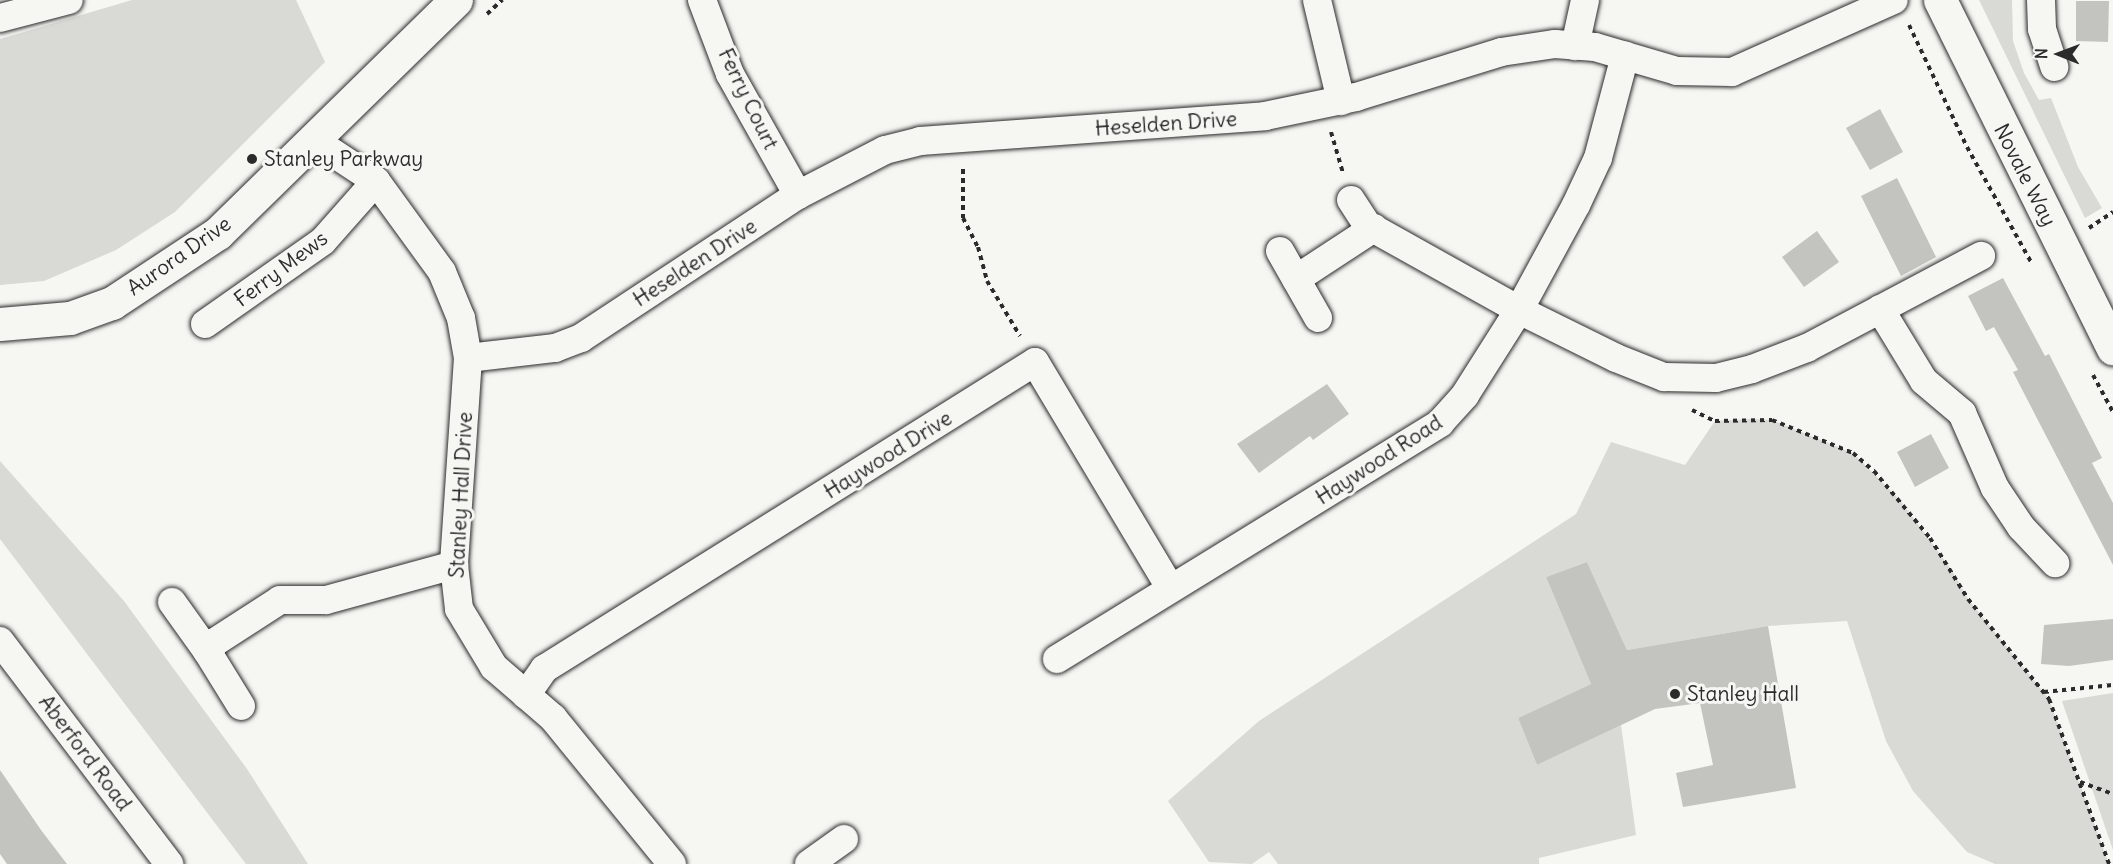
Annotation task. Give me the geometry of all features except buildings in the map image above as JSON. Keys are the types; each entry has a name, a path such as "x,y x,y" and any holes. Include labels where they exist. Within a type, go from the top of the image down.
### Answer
{"main road":[{"name":"Aurora Drive","path":"0,324 70,318 120,298 218,233 315,141 456,0"},
{"name":"Novale Way","path":"1940,0 2102,360"}],"street":[{"path":"0,18 69,0"},
{"name":"Ferry Court","path":"702,0 730,74 798,195"},
{"path":"1317,0 1332,103"},
{"path":"1575,46 1585,0"},
{"path":"2041,0 2042,30 2054,67"},
{"name":"Heselden Drive","path":"468,358 555,348 581,338 798,195 885,150 920,141 1224,120 1332,103 1501,52 1555,44 1625,56 1677,71 1732,72 1900,9"},
{"name":"Haywood Road","path":"1058,659 1440,423 1465,395 1518,310 1598,158 1625,56"},
{"name":"Stanley Hall Drive","path":"315,141 376,181 442,272 461,318 468,358 454,565 459,609 472,637 494,667 553,718 672,864"},
{"name":"Ferry Mews","path":"205,324 323,241 376,181"},
{"path":"1351,200 1367,225 1518,310 1616,358 1664,377 1716,378 1752,369 1807,348 1981,255"},
{"path":"1296,279 1374,228"},
{"path":"1280,251 1318,318"},
{"path":"1880,309 1924,381 1962,413 1995,488 2021,526 2055,563"},
{"path":"1035,363 1170,588"},
{"name":"Haywood Drive","path":"526,695 544,669 1035,363"},
{"path":"207,651 280,600 326,600 454,565"},
{"path":"172,602 207,651 241,706"},
{"name":"Aberford Road","path":"0,641 169,864"},
{"path":"809,864 844,839"}],"path":[{"path":"1900,9 1967,147 2035,269"},
{"path":"1332,103 1351,200"},
{"path":"964,138 963,218 978,247 987,281 1035,363"},
{"path":"2086,230 2113,212"},
{"path":"2102,360 2113,412"},
{"path":"1682,405 1714,421 1772,420 1853,453 1900,500 1952,569 1968,599 2044,692 2080,782 2109,864"},
{"path":"2044,692 2113,685"},
{"path":"2080,782 2113,794"}],"shaded area":[{"path":"132,0 296,0 325,62 175,212 116,250 44,281 0,285 0,39"},
{"path":"1979,0 2012,0 2013,41 2024,73 2039,100 2051,98 2078,167 2102,208 2085,218"},
{"path":"1772,420 1853,453 1900,500 1951,569 1968,599 2049,699 2109,864 1995,864 1967,852 1913,791 1886,741 1847,621 1768,626 1627,650 1587,562 1546,577 1591,684 1518,718 1537,765 1621,725 1636,835 1539,858 1539,864 1278,864 1269,852 1252,864 1209,862 1168,801 1259,721 1576,514 1611,442 1685,465 1715,421"},
{"path":"0,461 124,601 247,769 308,864 246,864 0,539"},
{"path":"2113,693 2113,850 2062,701"}],"place":[{"name":"Stanley Parkway","path":"252,159"},
{"name":"Stanley Hall","path":"1675,694"}]}
